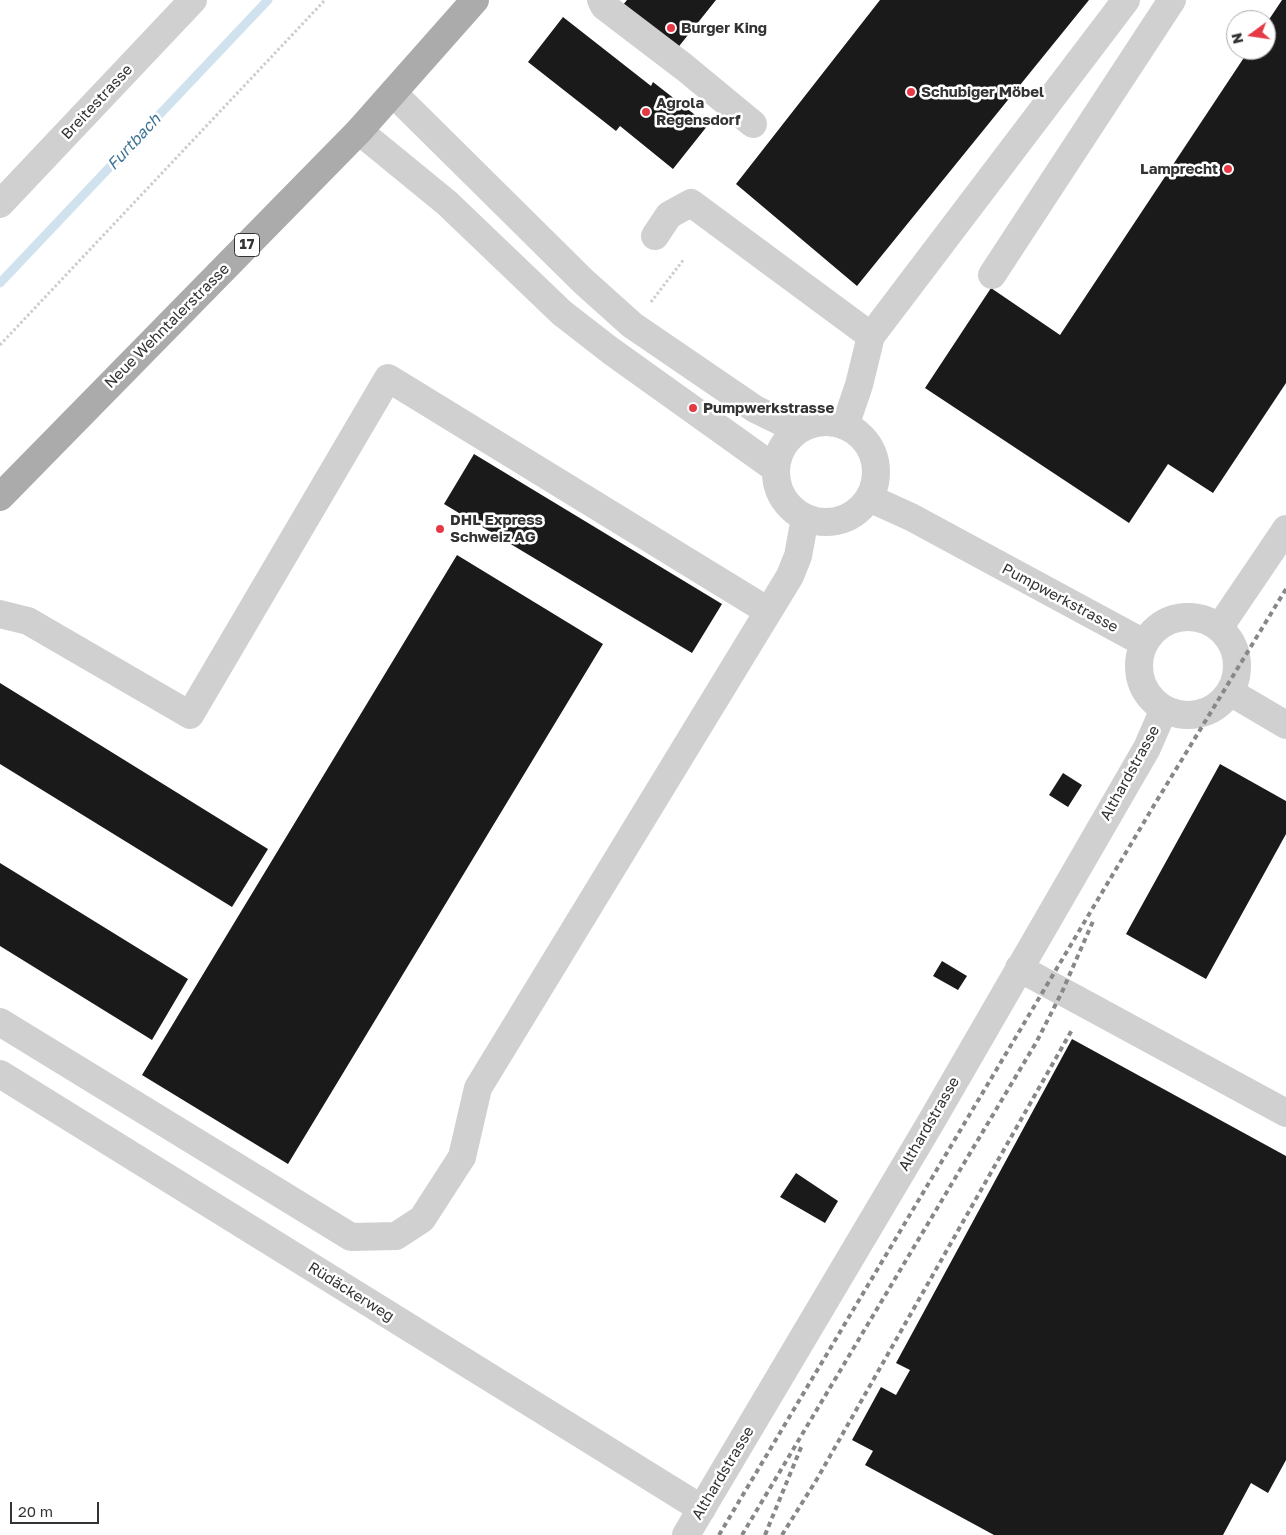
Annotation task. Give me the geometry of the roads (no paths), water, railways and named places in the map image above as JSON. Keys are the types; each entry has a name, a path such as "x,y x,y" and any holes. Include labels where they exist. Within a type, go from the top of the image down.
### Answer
{"main road":[{"name":"Neue Wehntalerstrasse","path":"0,497 359,131 475,0"}],"street":[{"name":"Breitestrasse","path":"0,204 193,0"},
{"path":"601,0 604,6 684,67 753,124"},
{"path":"845,426 859,385 871,336 1126,0"},
{"path":"992,275 1172,0"},
{"path":"394,93 583,281 632,325 755,409 798,430"},
{"path":"359,131 447,203 562,313 611,351 776,469"},
{"path":"655,236 669,215 691,204 871,336"},
{"path":"0,614 28,621 190,715 388,378 768,610"},
{"path":"821,422 845,426 860,435 870,448 876,465 876,482 869,498 857,512 841,520 823,522 805,518 792,510 783,498 777,484 776,469 783,447 798,430 821,422"},
{"name":"Pumpwerkstrasse","path":"869,498 911,516 1144,643"},
{"path":"0,1022 351,1237 396,1236 422,1219 462,1158 478,1088 790,576 798,556 805,518"},
{"path":"1219,628 1286,529"},
{"path":"1178,618 1199,618 1219,628 1229,639 1235,652 1236,674 1230,692 1218,705 1202,714 1182,715 1164,710 1152,700 1143,687 1139,673 1139,658 1144,643 1158,627 1178,618"},
{"path":"1230,692 1286,725"},
{"name":"Althardstrasse","path":"686,1535 931,1122 1148,748 1164,710"},
{"path":"1019,968 1286,1113"},
{"name":"Rüdäckerweg","path":"0,1074 702,1509"}],"waterway":[{"name":"Furtbach","path":"0,283 268,0"}],"railway":[{"path":"719,1535 1156,802 1286,589"},
{"path":"742,1535 1037,1041 1062,992 1094,919"},
{"path":"782,1535 817,1479 1073,1028"},
{"path":"765,1535 802,1445"}],"place":[{"name":"Burger King","path":"671,28"},
{"name":"Schubiger Möbel","path":"911,92"},
{"name":"Agrola Regensdorf","path":"646,112"},
{"name":"Lamprecht","path":"1228,169"},
{"name":"Pumpwerkstrasse","path":"693,408"},
{"name":"DHL Express Schweiz AG","path":"440,529"}]}
